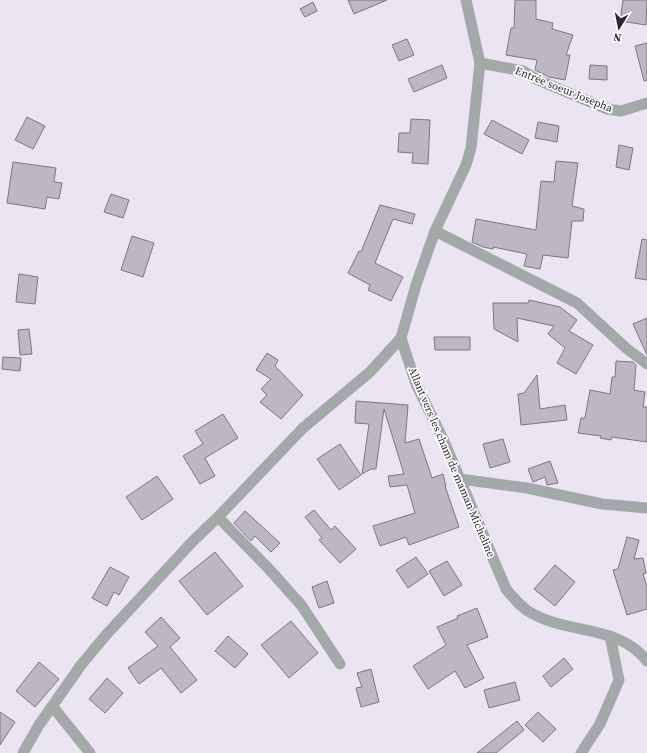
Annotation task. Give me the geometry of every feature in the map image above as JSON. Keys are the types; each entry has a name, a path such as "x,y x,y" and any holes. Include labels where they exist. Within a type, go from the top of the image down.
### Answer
{"street":[{"path":"23,753 39,725 53,708 81,665 106,635 192,542 303,428 370,372 401,338 416,285 435,232 466,165 471,148 480,63 466,0"},
{"name":"Entrée soeur Josepha","path":"480,63 523,71 538,80 607,109 622,111 647,103"},
{"path":"435,232 577,303 626,348 647,364"},
{"name":"Allant vers les cham de maman Micheline","path":"401,338 416,384 444,439 474,515 506,589 518,603 532,614 550,622 610,636 631,644 647,661"},
{"path":"460,479 527,488 602,504 647,508"},
{"path":"218,517 269,569 302,606 340,664"},
{"path":"582,753 600,724 619,680 610,636"},
{"path":"53,708 90,753"}],"building":[{"path":"348,0 387,0 354,14"},
{"path":"515,0 536,0 536,19 553,23 552,29 573,35 566,55 570,55 565,80 549,77 535,70 537,60 506,55 511,28 514,28"},
{"path":"623,0 647,0 646,25 620,21"},
{"path":"313,2 317,11 305,17 300,9"},
{"path":"407,39 414,55 399,61 392,45"},
{"path":"647,43 647,80 644,81 635,46"},
{"path":"442,65 447,78 414,92 408,79"},
{"path":"590,65 607,66 607,80 589,79"},
{"path":"27,117 45,126 33,149 15,140"},
{"path":"411,119 430,120 428,164 412,163 413,153 398,152 399,133 410,133"},
{"path":"492,120 529,140 522,154 484,134"},
{"path":"538,122 559,126 557,142 535,138"},
{"path":"619,145 633,148 629,170 616,167"},
{"path":"556,161 578,163 572,206 584,209 583,221 572,221 568,258 543,255 540,269 524,266 527,254 493,247 493,249 483,247 472,242 476,219 536,230 541,181 554,182"},
{"path":"13,162 56,168 54,182 62,183 59,199 47,197 45,209 7,203"},
{"path":"111,194 129,200 123,218 104,212"},
{"path":"380,205 415,214 412,224 393,219 375,263 403,277 391,301 368,290 370,285 348,273 359,251 361,252"},
{"path":"132,236 154,243 143,277 121,270"},
{"path":"642,239 647,240 647,280 635,278"},
{"path":"19,274 38,277 35,304 16,302"},
{"path":"529,300 560,307 577,320 569,331 593,345 576,374 557,363 565,348 548,334 554,326 517,318 518,342 494,329 493,303 528,303"},
{"path":"647,318 647,355 633,324"},
{"path":"29,329 32,354 20,355 18,330"},
{"path":"434,337 470,337 470,350 435,350"},
{"path":"267,353 278,360 275,366 303,395 281,419 260,402 267,395 261,389 271,379 256,370"},
{"path":"3,357 21,358 20,371 2,369"},
{"path":"616,361 633,362 636,365 634,390 645,392 643,407 647,407 647,442 612,437 611,440 600,438 601,436 578,433 581,418 585,418 590,390 610,394 612,377 615,377"},
{"path":"537,375 540,409 565,405 567,420 521,425 518,394 524,393"},
{"path":"356,401 408,405 405,443 419,439 432,478 443,474 445,486 459,527 409,545 406,537 380,546 373,526 415,513 407,485 390,487 388,476 404,474 384,409 376,469 371,469 362,474 369,424 355,423"},
{"path":"223,414 238,438 205,458 215,476 200,484 183,456 203,444 195,431"},
{"path":"503,439 510,462 490,468 483,444"},
{"path":"340,444 361,475 339,490 317,459"},
{"path":"550,461 558,483 547,485 545,477 533,482 528,469"},
{"path":"157,476 173,499 142,520 126,497"},
{"path":"314,510 331,530 335,526 356,549 340,563 319,540 322,538 305,517"},
{"path":"245,511 280,543 271,552 255,536 251,541 234,523"},
{"path":"627,537 639,540 634,559 643,558 646,573 643,574 647,587 647,609 627,615 613,570 618,569"},
{"path":"215,552 243,586 207,615 179,581"},
{"path":"416,557 428,574 408,588 396,570"},
{"path":"447,561 462,585 444,596 429,571"},
{"path":"555,565 575,582 555,606 534,589"},
{"path":"110,567 129,577 119,595 114,592 107,606 92,598"},
{"path":"327,581 334,603 319,608 312,587"},
{"path":"477,608 488,637 467,645 484,678 465,688 455,671 428,689 413,666 446,645 437,627 458,618 457,616"},
{"path":"161,617 180,638 170,647 197,680 181,693 161,668 139,684 128,668 158,646 145,632"},
{"path":"291,621 318,653 289,678 261,645"},
{"path":"228,636 248,654 235,668 215,651"},
{"path":"564,658 573,669 551,687 543,676"},
{"path":"39,662 59,679 35,707 16,691"},
{"path":"371,669 379,702 361,707 356,688 362,687 357,673"},
{"path":"107,678 123,693 105,713 89,699"},
{"path":"515,682 520,700 489,708 484,690"},
{"path":"0,712 15,722 0,745"},
{"path":"538,712 556,729 543,742 525,725"},
{"path":"517,721 524,730 496,753 477,753"}]}
